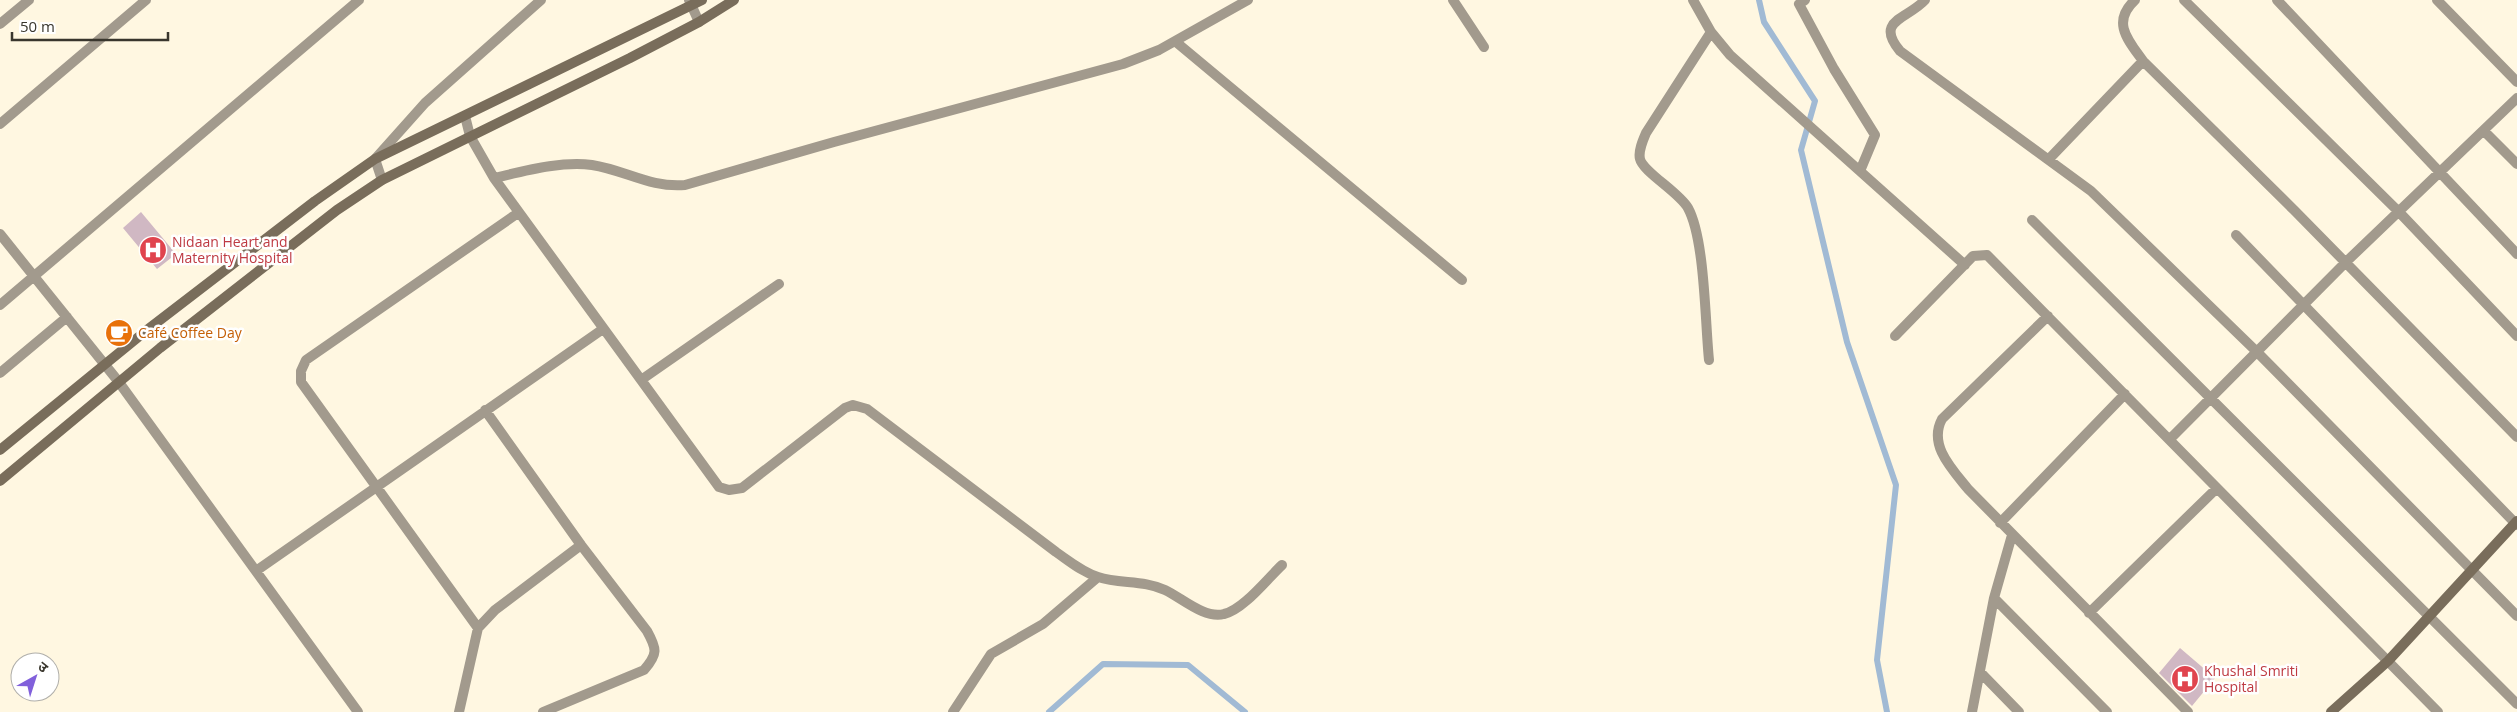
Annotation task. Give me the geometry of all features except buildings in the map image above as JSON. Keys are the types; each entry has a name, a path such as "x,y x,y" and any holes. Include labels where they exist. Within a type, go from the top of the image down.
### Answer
{"main road":[{"path":"0,481 118,381 337,210 382,180 699,22 734,0"},
{"path":"0,450 105,365 300,213 376,159 694,2"},
{"path":"2331,712 2388,661 2470,570 2516,523"}],"street":[{"path":"0,24 29,0"},
{"path":"0,124 146,0"},
{"path":"0,305 358,0"},
{"path":"382,180 376,159 424,104 541,0"},
{"path":"494,178 565,165 591,165 614,170 667,187 685,185 834,142 1123,64 1176,42 1248,0"},
{"path":"1453,0 1484,47"},
{"path":"1693,0 1711,32 1730,55 1965,265"},
{"path":"1805,0 1799,4 1834,69 1874,135 1860,171"},
{"path":"1925,0 1894,22 1890,32 1892,41 1915,62 2091,191 2257,352 2517,616"},
{"path":"2135,0 2126,8 2122,21 2125,36 2143,61 2346,262 2517,437"},
{"path":"2184,0 2399,212 2517,336"},
{"path":"2277,0 2517,254"},
{"path":"2437,0 2517,82"},
{"path":"694,2 699,22"},
{"path":"1709,360 1695,223 1677,194 1646,167 1640,159 1641,144 1646,133 1711,32"},
{"path":"1176,42 1462,280"},
{"path":"2049,159 2143,61"},
{"path":"2170,440 2346,262 2440,174 2517,98"},
{"path":"465,116 470,136 494,178 518,213 719,486 729,490 742,488 845,408 853,405 867,408 1056,552 1082,570 1098,578 1146,584 1164,589 1200,609 1212,614 1224,614 1239,607 1282,565"},
{"path":"2484,131 2517,164"},
{"path":"478,628 301,382 301,371 306,360 518,213"},
{"path":"2032,220 2517,704"},
{"path":"0,234 118,381 358,712"},
{"path":"2236,235 2516,523"},
{"path":"1894,336 1973,256 1987,255 2170,440 2216,490 2438,712"},
{"path":"641,380 779,284"},
{"path":"2048,316 1942,418 1937,429 1938,441 1948,463 1968,489 2188,712"},
{"path":"0,373 67,317"},
{"path":"256,571 603,329"},
{"path":"2000,523 2125,394"},
{"path":"486,410 581,545 647,631 655,646 654,659 644,670 544,712"},
{"path":"2089,613 2216,490"},
{"path":"1972,712 1994,598 2012,535"},
{"path":"459,712 478,628 495,610 581,545"},
{"path":"953,712 991,654 1043,624 1098,578"},
{"path":"1994,598 2106,712"},
{"path":"1981,673 2019,712"}],"waterway":[{"path":"1759,0 1764,22 1815,101 1801,150 1847,342 1896,485 1877,660 1887,712"},
{"path":"1049,712 1103,664 1188,665 1245,712"}],"place":[{"name":"Nidaan Heart and Maternity Hospital","path":"153,250"},
{"name":"Café Coffee Day","path":"119,333"},
{"name":"Khushal Smriti Hospital","path":"2185,679"}]}
